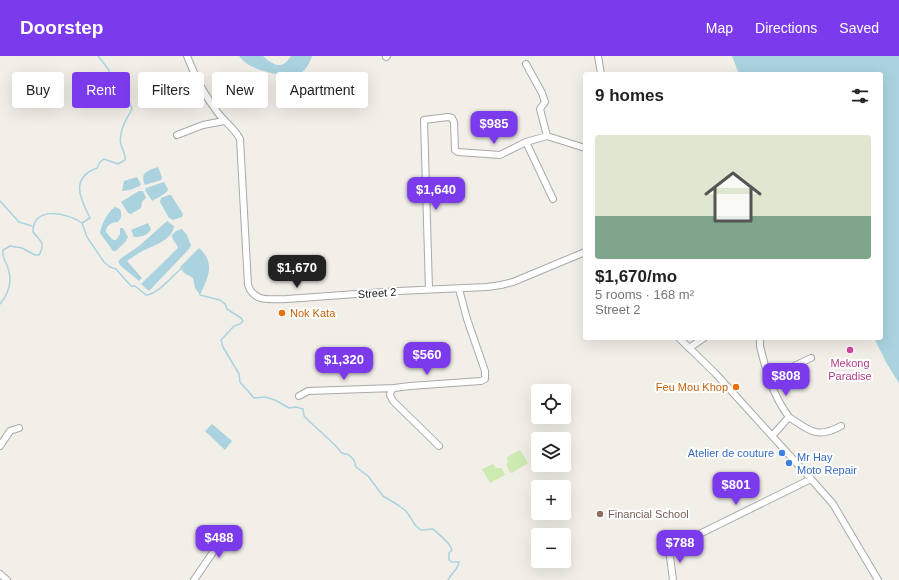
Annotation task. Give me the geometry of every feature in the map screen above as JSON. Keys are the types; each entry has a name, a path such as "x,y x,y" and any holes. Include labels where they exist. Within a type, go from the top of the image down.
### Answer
{"street":[{"name":"Street 2","path":"187,56 204,92 224,121 237,133 240,139 248,285 253,295 259,298 287,299 429,289 487,287 513,282 583,253"},
{"path":"598,56 601,72"},
{"path":"526,64 542,93 545,102 540,109 547,136"},
{"path":"429,289 424,120 448,117 452,118 454,122 455,150 458,152 500,155 526,142 547,136 583,147"},
{"path":"177,135 203,125 224,121"},
{"path":"526,142 553,199"},
{"path":"299,396 308,391 394,388 481,381 485,379 485,371 467,319 459,289"},
{"path":"681,340 715,373 833,504 878,580"},
{"path":"689,348 701,340"},
{"path":"760,340 760,346 774,392 781,406 789,417 814,432 827,432 841,426"},
{"path":"769,378 811,358"},
{"path":"394,388 390,395 393,402 439,446"},
{"path":"772,436 789,417"},
{"path":"0,446 10,431 19,428"},
{"path":"673,580 669,549 811,479"},
{"path":"194,580 222,539"},
{"path":"0,574 6,580"}],"green space":[{"path":"520,450 528,463 512,473 506,465 508,461 507,457"},
{"path":"493,464 496,468 502,468 505,475 490,483 482,469"}],"water":[{"path":"239,56 263,56 274,64 281,65 291,56 312,56 308,65 302,72 276,72 276,74 250,66"},
{"path":"732,56 899,56 899,383 887,364 875,340 883,340 883,72 738,72"},
{"path":"158,167 162,177 161,180 145,185 143,181 144,175 148,171"},
{"path":"137,177 141,184 140,186 122,191 124,181"},
{"path":"164,182 168,189 167,192 152,201 145,190 146,188"},
{"path":"139,191 143,191 146,198 142,202 141,208 131,214 128,213 121,202"},
{"path":"171,195 183,214 182,217 173,220 169,218 160,202 161,198"},
{"path":"115,207 120,209 121,217 118,222 112,223 108,226 106,232 113,240 116,240 120,234 120,228 123,228 128,237 116,251 113,251 100,233 110,211"},
{"path":"167,221 174,226 168,237 127,261 142,278 139,281 118,262 139,246"},
{"path":"148,223 151,229 146,235 134,237 131,230"},
{"path":"182,229 187,235 191,245 189,249 149,291 141,284 178,248 172,235 176,231"},
{"path":"199,248 207,259 209,265 208,276 200,295 195,288 193,278 184,273 180,267"},
{"path":"212,424 232,441 225,450 205,431"}],"waterway":[{"path":"0,304 6,296 10,283 3,250 10,246 22,248 35,255 39,255 42,244 33,232 35,223 39,218 45,215 60,214 76,219 82,223 90,218 81,196 80,183 83,177 97,168 100,162 104,159 118,164 125,160 125,154 120,140 123,126 132,109 131,105 123,96 111,89 108,84 109,70 98,56"},
{"path":"0,201 19,222 32,226"},
{"path":"82,223 87,237 104,262 110,267 116,269 131,286 135,286 146,295 160,289 181,269"},
{"path":"200,295 220,300 225,304 227,309 243,321 234,326 221,340 223,347 239,374 240,382 254,398 265,397 275,400 289,408 296,407 303,409 304,416 342,453 349,455 354,460 356,467 368,476 383,496 406,511 416,526 421,530 433,529 444,539 452,550 449,553 449,560 452,562 459,562 458,566 448,580"}],"place":[{"name":"Nok Kata","path":"282,313"},
{"name":"Mekong Paradise","path":"850,350"},
{"name":"Feu Mou Khop","path":"736,387"},
{"name":"Atelier de couture","path":"782,453"},
{"name":"Mr Hay Moto Repair","path":"789,463"},
{"name":"Financial School","path":"600,514"}]}
